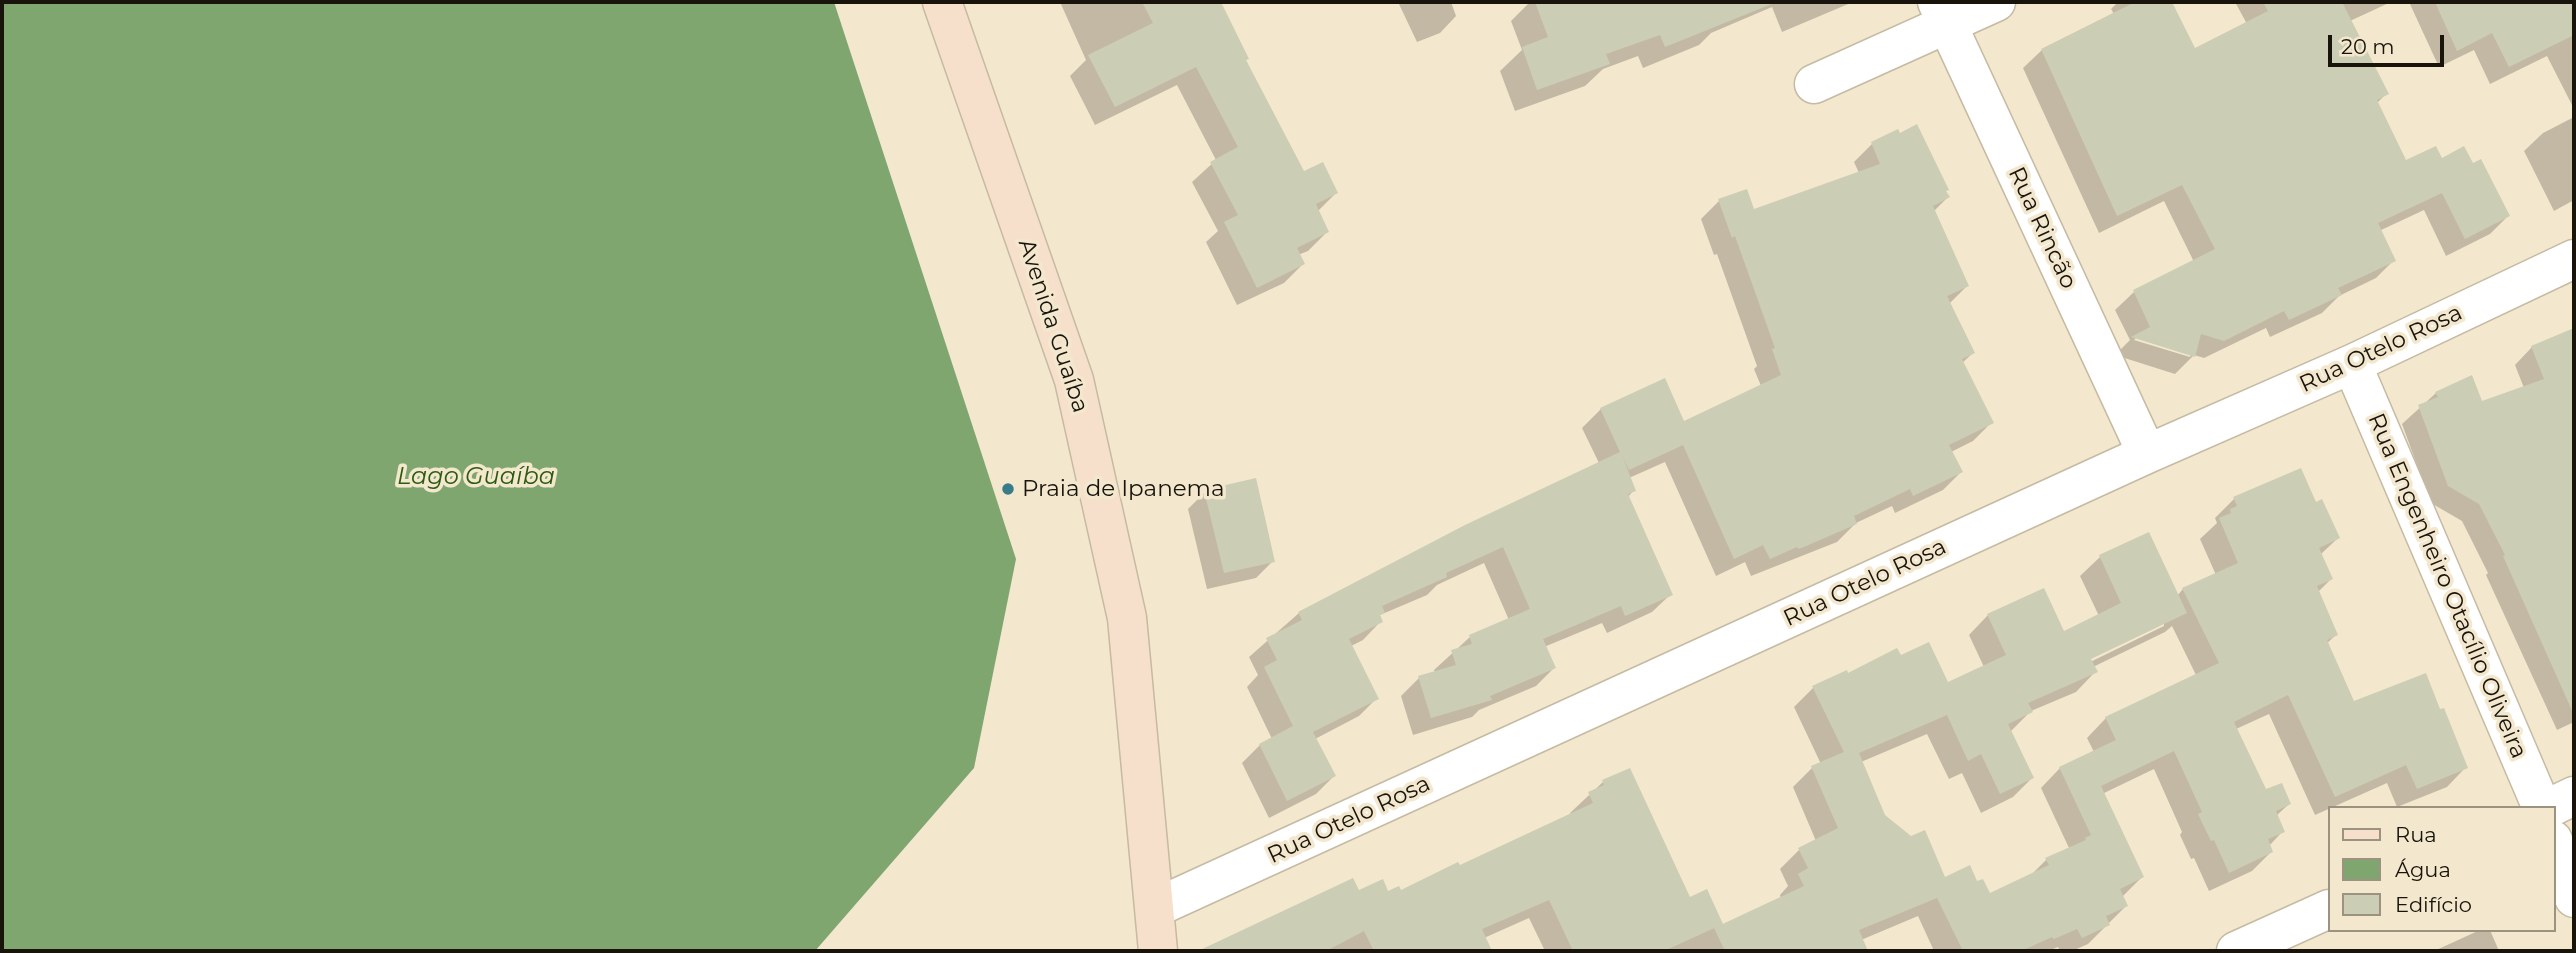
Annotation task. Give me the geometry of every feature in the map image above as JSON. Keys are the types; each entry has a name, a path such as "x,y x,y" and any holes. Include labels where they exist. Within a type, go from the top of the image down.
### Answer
{"street":[{"name":"Avenida Guaíba","path":"942,2 1074,380 1127,618 1158,951"},
{"path":"1814,84 1942,13 1996,2"},
{"name":"Rua Rincão","path":"1942,13 2147,454"},
{"name":"Rua Otelo Rosa","path":"1155,908 2147,454 2353,364 2574,260"},
{"name":"Rua Engenheiro Otacílio Oliveira","path":"2353,364 2541,806"},
{"path":"2553,806 2574,796"},
{"path":"2555,846 2574,898"},
{"path":"2236,951 2328,909"}],"water":[{"name":"Lago Guaíba","path":"2,2 834,2 1016,559 974,768 815,951 2,951"}],"building":[{"path":"1142,2 1221,2 1249,59 1246,60 1304,171 1323,162 1338,193 1316,204 1329,232 1297,248 1305,264 1257,288 1224,222 1238,215 1210,162 1238,147 1196,67 1115,107 1088,55 1153,23"},
{"path":"1535,2 1774,3 1665,47 1660,35 1606,54 1610,64 1537,90 1522,47 1548,37"},
{"path":"2135,2 2172,2 2195,48 2268,11 2263,2 2342,2 2389,94 2377,100 2406,160 2436,146 2442,158 2464,146 2473,163 2481,159 2510,216 2465,239 2442,193 2378,223 2396,261 2338,288 2342,295 2289,320 2284,311 2224,341 2201,334 2195,357 2131,337 2150,327 2133,290 2215,249 2182,185 2117,216 2041,49"},
{"path":"2435,2 2574,2 2574,35 2509,67 2492,33 2457,51"},
{"path":"1917,124 1949,190 1946,191 1950,197 1933,206 1969,286 1947,296 1975,353 1962,359 1994,423 1949,445 1963,472 1913,496 1910,489 1854,516 1857,524 1799,549 1797,547 1770,559 1763,545 1734,559 1683,445 1629,470 1622,455 1636,491 1628,494 1673,595 1625,616 1621,606 1543,639 1556,668 1490,696 1492,700 1431,718 1418,676 1456,665 1451,650 1472,644 1469,635 1530,609 1503,547 1446,573 1447,577 1382,606 1385,613 1380,615 1383,622 1349,639 1379,699 1313,732 1336,776 1287,801 1259,744 1293,726 1264,667 1277,660 1266,638 1302,620 1298,612 1465,525 1620,452 1600,408 1665,378 1684,421 1781,375 1772,349 1775,348 1735,236 1732,238 1718,199 1747,189 1754,209 1880,164 1871,142 1898,129 1900,133"},
{"path":"2574,328 2574,715 2503,556 2505,555 2479,504 2448,486 2418,405 2438,397 2435,392 2472,375 2482,401 2544,379 2531,346"},
{"path":"2301,468 2316,502 2322,499 2340,538 2319,548 2333,579 2317,586 2338,635 2327,640 2354,701 2426,673 2440,709 2444,708 2468,768 2417,789 2406,765 2335,797 2288,695 2234,722 2266,789 2282,783 2291,804 2276,811 2285,832 2268,839 2273,852 2229,873 2198,814 2202,812 2174,751 2101,786 2144,877 2120,889 2128,906 2106,916 2110,925 2082,938 2077,929 2021,951 1963,951 1937,898 1859,930 1868,951 1725,951 1714,928 1804,886 1798,874 1808,868 1798,848 1838,828 1811,766 1844,752 1812,686 1847,670 1848,673 1897,648 1901,655 1929,642 1948,682 2006,655 1987,614 2044,588 2064,631 2121,603 2099,555 2149,532 2187,613 2091,659 2098,672 2028,703 2033,712 2008,724 2034,778 2000,794 1981,754 1968,761 1947,715 1859,753 1885,815 1911,836 1925,830 1945,877 1970,865 1977,881 1983,879 1990,893 2049,865 2045,858 2086,840 2085,838 2091,835 2059,767 2116,740 2105,717 2219,663 2182,588 2238,563 2219,518 2231,513 2230,509 2237,506 2233,497"},
{"path":"1256,478 1275,562 1224,573 1204,490"},
{"path":"1630,768 1690,897 1707,889 1723,924 1664,951 1573,951 1549,900 1482,929 1492,951 1374,951 1364,931 1326,951 1198,951 1353,878 1359,890 1383,879 1388,891 1399,886 1401,890 1593,803 1588,792 1604,785 1602,780"}],"place":[{"name":"Praia de Ipanema","path":"1008,489"}]}
